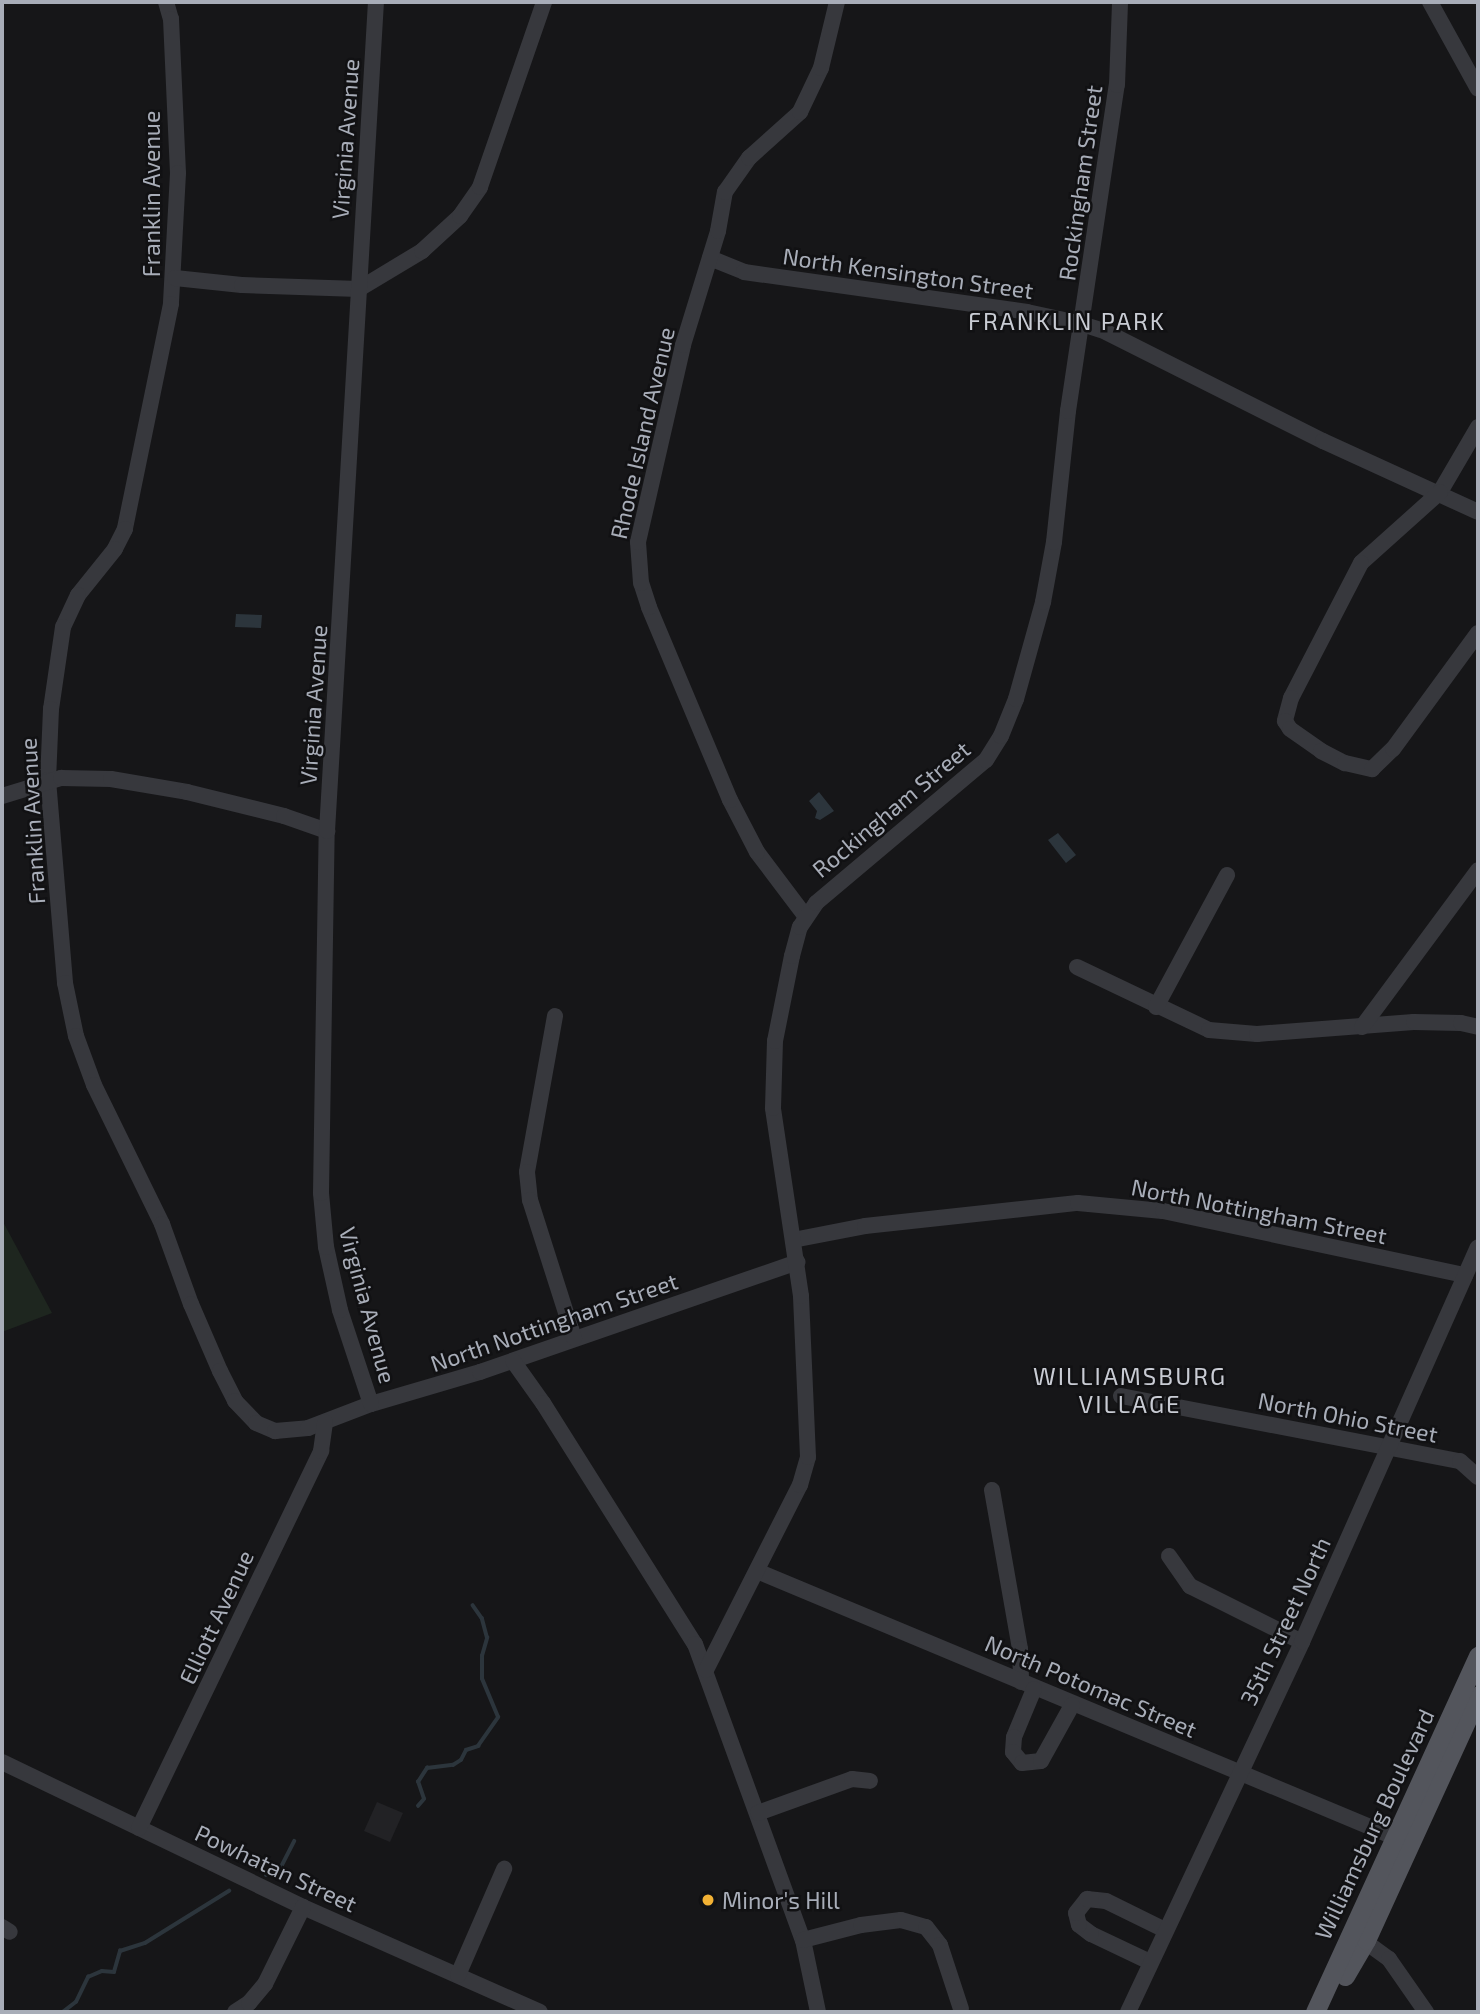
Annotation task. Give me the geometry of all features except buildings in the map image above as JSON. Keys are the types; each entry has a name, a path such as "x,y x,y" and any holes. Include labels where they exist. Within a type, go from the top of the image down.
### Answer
{"main road":[{"name":"Williamsburg Boulevard","path":"1329,2012 1478,1656"},
{"name":"Williamsburg Boulevard","path":"1402,1841 1478,1695"},
{"name":"Williamsburg Boulevard","path":"1315,2012 1359,1937"}],"street":[{"name":"Franklin Avenue","path":"166,2 171,19 178,173 175,278 131,513 115,549 70,609 60,639 51,709 48,780 65,983 76,1036 94,1085 162,1224 191,1304 235,1401 256,1423 275,1432 308,1428 325,1422"},
{"name":"Virginia Avenue","path":"371,1404 340,1310 322,1220 327,831 376,2"},
{"path":"175,278 242,285 359,289 422,251 445,232 474,197 495,151 544,2"},
{"name":"Rhode Island Avenue","path":"806,917 757,852 730,800 649,607 638,562 640,525 652,469 683,345 731,181 749,158 795,118 810,95 821,68 837,2"},
{"name":"Rockingham Street","path":"706,1670 800,1485 808,1457 810,1430 797,1262 773,1108 772,1077 789,968 806,917 816,903 974,771 993,751 1002,736 1016,699 1050,569 1068,411 1117,85 1120,2"},
{"path":"1430,2 1478,89"},
{"name":"North Kensington Street","path":"710,258 744,272 1027,312 1083,324 1106,332 1323,441 1440,492 1478,512"},
{"path":"1478,427 1440,492 1361,563 1291,698 1285,720 1290,729 1321,751 1345,763 1372,769 1393,749 1478,633"},
{"path":"2,796 48,780 75,776 144,783 284,816 327,831"},
{"path":"1362,1027 1478,870"},
{"path":"1156,1007 1227,875"},
{"path":"1077,967 1209,1030 1256,1034 1414,1022 1461,1023 1478,1027"},
{"path":"555,1016 527,1172 530,1200 574,1338"},
{"name":"North Nottingham Street","path":"793,1240 864,1226 1078,1203 1163,1212 1465,1275"},
{"name":"35th Street North","path":"1128,2012 1302,1642 1478,1247"},
{"name":"North Nottingham Street","path":"325,1422 371,1404 513,1361 797,1262"},
{"path":"513,1361 688,1631 706,1670 803,1940 818,2012"},
{"name":"North Ohio Street","path":"1121,1396 1460,1461 1478,1477"},
{"name":"Elliott Avenue","path":"139,1828 321,1451 325,1422"},
{"path":"992,1490 1027,1686 1014,1737 1013,1752 1023,1763 1041,1761 1072,1705"},
{"path":"1168,1556 1189,1586 1302,1642"},
{"name":"North Potomac Street","path":"757,1571 1402,1841"},
{"name":"Powhatan Street","path":"2,1762 303,1908 537,2011"},
{"path":"758,1813 852,1779 870,1781"},
{"path":"458,1975 504,1869"},
{"path":"1150,1962 1091,1934 1079,1925 1076,1913 1087,1899 1106,1901 1165,1930"},
{"path":"235,2012 249,2003 265,1984 303,1908"},
{"path":"803,1940 861,1925 901,1920 926,1927 940,1945 961,2009"},
{"path":"1359,1937 1389,1959 1426,2012"}],"shaded area":[{"path":"236,614 262,615 261,628 235,627"},
{"path":"819,792 834,811 820,820 815,818 817,811 809,801"},
{"path":"1058,833 1076,855 1066,863 1048,840"},
{"path":"2,1220 52,1313 2,1332"},
{"path":"377,1802 403,1813 390,1842 364,1831"}],"waterway":[{"path":"418,1806 424,1799 418,1782 427,1768 453,1765 461,1760 466,1750 478,1746 498,1717 482,1679 482,1656 487,1638 482,1619 473,1606"},
{"path":"266,1875 280,1869 294,1841"},
{"path":"63,2012 76,2002 88,1977 102,1971 114,1972 120,1951 145,1943 229,1891"}],"place":[{"name":"Minor's Hill","path":"708,1900"}],"district":[{"name":"FRANKLIN PARK","path":"1067,321"},
{"name":"WILLIAMSBURG VILLAGE","path":"1130,1390"}]}
